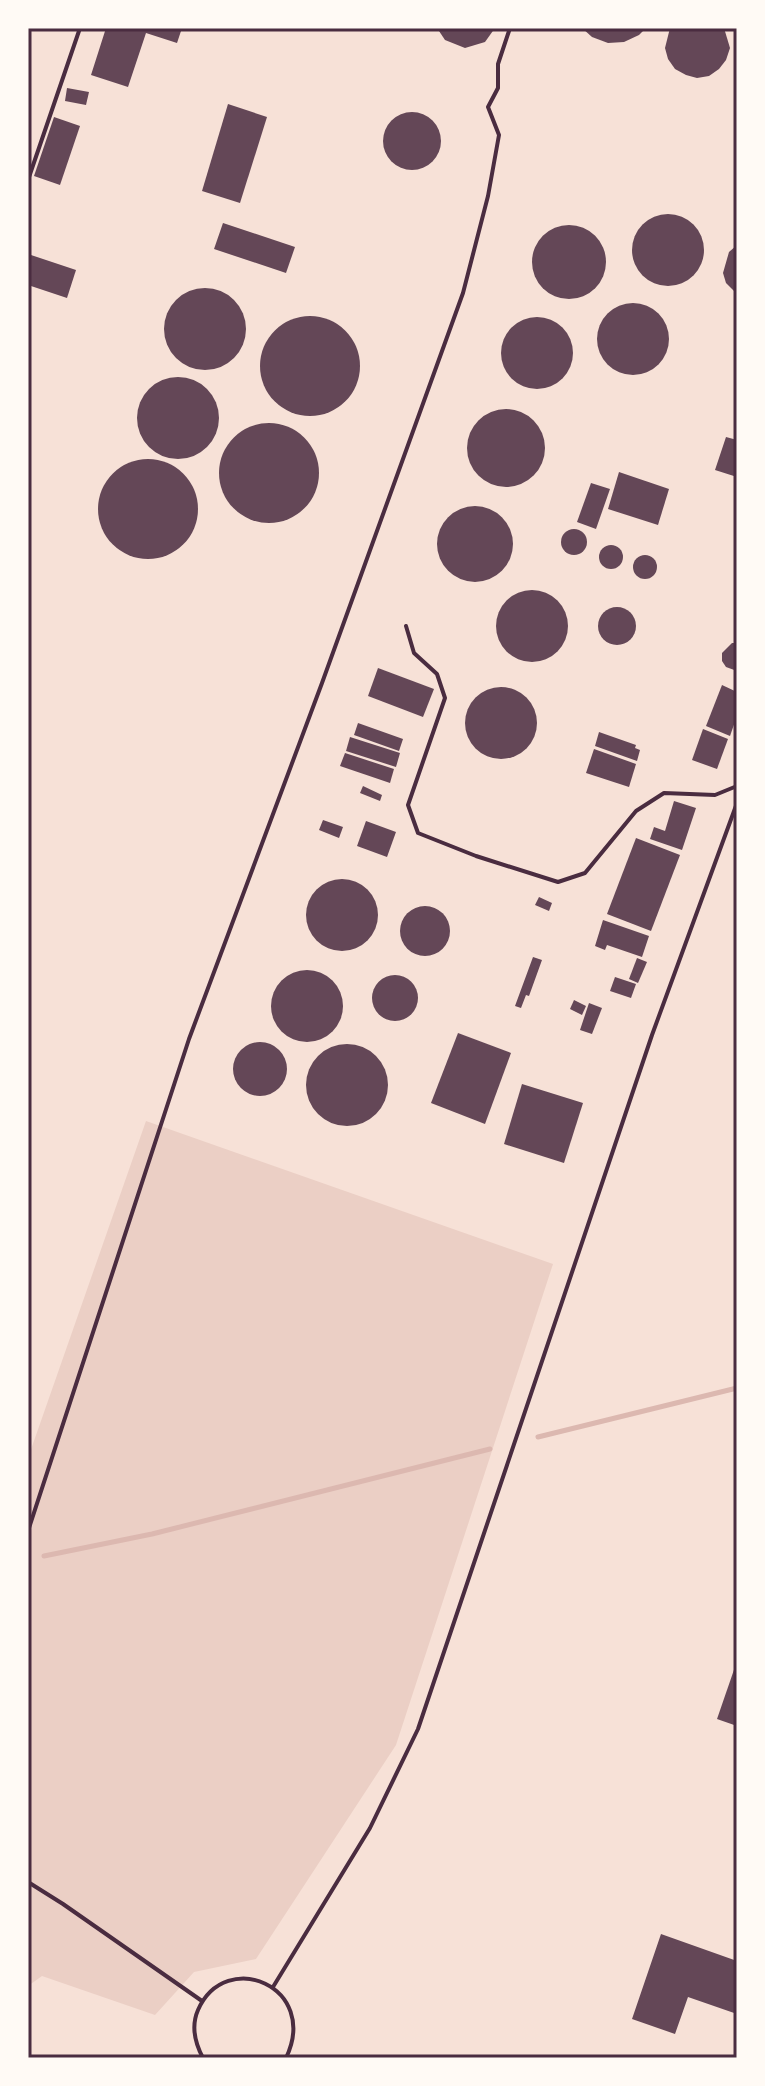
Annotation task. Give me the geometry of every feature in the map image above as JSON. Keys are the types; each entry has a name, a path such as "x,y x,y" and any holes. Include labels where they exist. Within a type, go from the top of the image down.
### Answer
{"lane":[{"path":"28,180 80,28"},
{"path":"28,1531 189,1039 463,293 488,196 499,135 488,107 498,88 498,64 510,28"},
{"path":"406,626 414,653 437,674 445,698 408,805 418,833 476,856 558,882 585,873 636,811 664,793 715,795 737,786"},
{"path":"273,1987 370,1828 418,1729 652,1035 737,803"},
{"path":"28,1882 202,2001"},
{"path":"203,2058 194,2032 202,2001 213,1989 242,1979 258,1980 273,1987 292,2012 295,2028 287,2058"}],"shaded area":[{"path":"146,1121 553,1264 396,1745 256,1959 194,1972 155,2015 42,1976 28,1986 28,1458"}],"building":[{"path":"106,28 182,28 177,43 146,33 128,87 91,75"},
{"path":"437,28 495,28 485,42 465,48 445,40"},
{"path":"582,28 646,28 624,42 608,43 592,37"},
{"path":"670,28 724,28 730,48 726,60 709,76 697,78 675,69 665,48"},
{"path":"67,88 89,92 86,105 65,101"},
{"path":"228,104 267,117 240,203 202,191"},
{"path":"412,112 433,120 441,141 433,162 412,170 391,162 383,141 391,120"},
{"path":"54,117 80,126 60,185 34,176"},
{"path":"675,214 694,224 702,236 702,264 694,276 682,284 661,286 642,276 634,264 632,243 642,224 654,216"},
{"path":"223,223 295,247 286,273 214,249"},
{"path":"569,225 583,228 595,236 603,248 606,262 603,276 595,288 583,296 569,299 555,296 543,288 535,276 532,262 535,248 543,236 555,228"},
{"path":"737,245 737,294 726,283 723,273 729,252"},
{"path":"28,254 76,270 67,298 28,285"},
{"path":"205,288 221,291 234,300 243,313 246,329 243,345 234,358 221,367 205,370 189,367 176,358 167,345 164,329 167,313 176,300 189,291"},
{"path":"640,303 659,313 667,325 667,353 659,365 647,373 626,375 607,365 599,353 597,332 607,313 619,305"},
{"path":"310,316 329,320 345,331 356,347 360,366 356,385 345,401 329,412 310,416 291,412 275,401 264,385 260,366 264,347 275,331 291,320"},
{"path":"544,317 563,327 571,339 571,367 563,379 551,387 530,389 511,379 503,367 501,346 511,327 523,319"},
{"path":"178,377 194,380 207,389 216,402 219,418 216,434 207,447 194,456 178,459 162,456 149,447 140,434 137,418 140,402 149,389 162,380"},
{"path":"506,409 521,412 533,421 542,433 545,448 542,463 533,475 521,484 506,487 491,484 479,475 470,463 467,448 470,433 479,421 491,412"},
{"path":"269,423 288,427 304,438 315,454 319,473 315,492 304,508 288,519 269,523 250,519 234,508 223,492 219,473 223,454 234,438 250,427"},
{"path":"726,437 737,440 737,477 715,470"},
{"path":"148,459 167,463 183,474 194,490 198,509 194,528 183,544 167,555 148,559 129,555 113,544 102,528 98,509 102,490 113,474 129,463"},
{"path":"619,472 669,489 658,525 608,509"},
{"path":"591,483 610,489 596,529 577,522"},
{"path":"475,506 490,509 502,517 510,529 513,544 510,559 502,571 490,579 475,582 460,579 448,571 440,559 437,544 440,529 448,517 460,509"},
{"path":"574,529 583,533 587,542 583,551 574,555 565,551 561,542 565,533"},
{"path":"611,545 619,549 623,557 619,565 611,569 603,565 599,557 603,549"},
{"path":"645,555 654,558 657,567 654,576 645,579 636,576 633,567 636,558"},
{"path":"539,590 558,600 566,612 566,640 558,652 546,660 525,662 506,652 498,640 496,619 506,600 518,592"},
{"path":"617,607 630,613 636,626 630,639 617,645 604,639 598,626 604,613"},
{"path":"732,643 737,643 737,671 726,667 722,661 722,653"},
{"path":"378,668 434,689 423,717 368,696"},
{"path":"722,685 737,692 737,716 730,736 706,726"},
{"path":"508,687 527,697 535,709 535,737 527,749 515,757 494,759 475,749 467,737 465,716 475,697 487,689"},
{"path":"358,723 403,739 399,751 354,735"},
{"path":"703,729 728,739 717,769 692,760"},
{"path":"599,732 636,745 635,748 640,750 637,761 595,746"},
{"path":"350,737 400,753 396,767 346,751"},
{"path":"594,749 636,764 629,787 586,773"},
{"path":"345,753 394,769 390,783 340,766"},
{"path":"363,786 382,795 380,801 360,793"},
{"path":"674,801 696,808 682,850 650,839 654,827 665,831"},
{"path":"323,820 343,827 339,838 319,830"},
{"path":"366,821 396,832 387,857 357,846"},
{"path":"636,838 680,855 651,931 607,914"},
{"path":"349,879 368,889 376,901 376,929 368,941 356,949 335,951 316,941 308,929 306,908 316,889 328,881"},
{"path":"539,897 552,903 549,911 535,905"},
{"path":"425,906 442,914 450,931 442,948 425,956 408,948 400,931 408,914"},
{"path":"603,920 649,936 642,957 607,945 605,950 595,946"},
{"path":"533,957 542,960 529,996 526,995 521,1008 515,1006"},
{"path":"637,958 647,962 638,983 629,979"},
{"path":"314,970 333,980 341,992 341,1020 333,1032 321,1040 300,1042 281,1032 273,1020 271,999 281,980 293,972"},
{"path":"395,975 412,981 418,998 412,1015 395,1021 378,1015 372,998 378,981"},
{"path":"615,977 636,984 631,998 610,991"},
{"path":"574,1000 586,1006 582,1015 570,1009"},
{"path":"589,1003 602,1008 592,1034 580,1030"},
{"path":"458,1033 511,1053 485,1124 431,1103"},
{"path":"260,1042 279,1050 287,1069 279,1088 260,1096 241,1088 233,1069 241,1050"},
{"path":"347,1044 363,1047 376,1056 385,1069 388,1085 385,1101 376,1114 363,1123 347,1126 331,1123 318,1114 309,1101 306,1085 309,1069 318,1056 331,1047"},
{"path":"522,1084 583,1103 564,1163 504,1144"},
{"path":"737,1661 737,1726 717,1719"},
{"path":"661,1934 737,1961 737,2014 688,1997 675,2034 632,2019"}],"waterway":[{"path":"538,1437 737,1388"},
{"path":"44,1556 152,1534 490,1449"}]}
